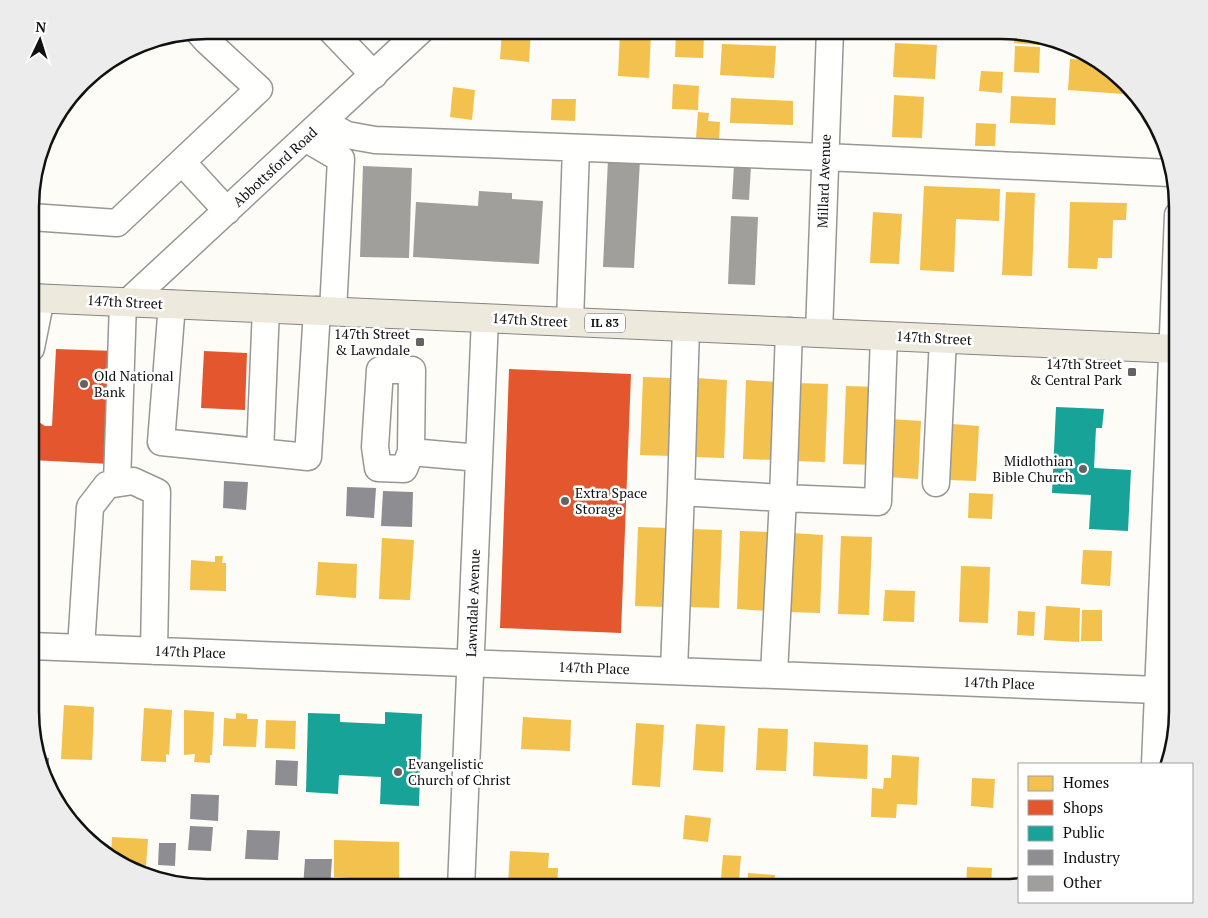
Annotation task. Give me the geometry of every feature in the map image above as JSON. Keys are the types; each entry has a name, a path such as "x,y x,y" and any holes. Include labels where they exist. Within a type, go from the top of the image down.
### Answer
{"main road":[{"name":"147th Street","path":"39,298 1169,348"}],"street":[{"path":"39,217 117,223 259,89 205,39"},
{"path":"341,39 374,74"},
{"name":"Abbottsford Road","path":"125,302 227,211 411,39"},
{"name":"Millard Avenue","path":"819,332 830,39"},
{"path":"314,130 375,140 825,157 1166,173"},
{"path":"172,304 161,442 308,457 341,159 314,130"},
{"path":"570,322 576,148"},
{"path":"182,162 227,211"},
{"path":"116,483 125,302"},
{"path":"260,452 266,308"},
{"name":"Lawndale Avenue","path":"461,879 485,318"},
{"path":"674,670 686,327"},
{"path":"774,674 789,331"},
{"path":"681,492 878,502 884,336"},
{"path":"936,483 943,338"},
{"path":"411,452 480,458"},
{"path":"81,648 90,507 107,484 133,481 157,492 154,651"},
{"path":"1155,763 1158,690 1169,580"},
{"name":"147th Place","path":"39,646 1158,690"}],"building: Homes":[{"path":"501,39 530,39 529,62 500,59"},
{"path":"620,39 651,39 649,78 618,76"},
{"path":"676,39 704,39 703,58 675,57"},
{"path":"1014,39 1039,43 1039,45 1014,43"},
{"path":"895,43 937,45 935,79 893,77"},
{"path":"722,44 776,46 774,78 720,75"},
{"path":"1015,46 1040,47 1039,73 1014,72"},
{"path":"1070,59 1085,61 1112,80 1123,92 1123,94 1068,90"},
{"path":"981,71 1003,72 1002,93 979,91"},
{"path":"673,84 699,86 698,110 672,109"},
{"path":"453,87 475,90 472,120 450,117"},
{"path":"894,95 924,97 922,138 892,137"},
{"path":"1011,96 1056,98 1055,125 1010,123"},
{"path":"731,98 793,101 793,125 730,123"},
{"path":"552,99 576,99 575,121 551,120"},
{"path":"698,112 709,113 708,121 720,122 719,140 696,138"},
{"path":"976,123 996,124 995,146 975,146"},
{"path":"924,186 1000,189 999,221 956,219 954,272 920,270"},
{"path":"1006,192 1035,193 1032,276 1002,275"},
{"path":"1070,202 1127,203 1126,220 1113,220 1112,258 1098,258 1097,269 1068,268"},
{"path":"873,212 902,214 899,264 870,263"},
{"path":"643,377 675,378 672,456 640,455"},
{"path":"696,378 727,380 724,458 693,457"},
{"path":"746,380 777,382 774,460 743,459"},
{"path":"797,383 828,384 825,462 794,461"},
{"path":"846,386 877,387 874,465 843,464"},
{"path":"890,419 921,421 918,479 888,477"},
{"path":"952,424 979,426 976,481 949,480"},
{"path":"969,493 993,494 992,519 968,518"},
{"path":"638,527 669,528 666,607 635,606"},
{"path":"691,529 722,530 719,608 688,607"},
{"path":"740,531 772,532 769,611 737,609"},
{"path":"792,533 823,535 820,613 789,612"},
{"path":"841,536 872,537 869,615 838,614"},
{"path":"382,538 414,540 410,600 379,599"},
{"path":"1083,550 1112,551 1110,586 1081,584"},
{"path":"215,556 223,556 222,563 226,563 226,591 190,590 191,560 215,562"},
{"path":"318,562 357,564 356,598 316,595"},
{"path":"961,566 990,567 988,623 959,622"},
{"path":"885,590 915,591 914,622 883,621"},
{"path":"1046,606 1080,608 1079,642 1044,640"},
{"path":"1082,610 1102,610 1102,641 1081,641"},
{"path":"1018,611 1035,612 1034,636 1017,635"},
{"path":"64,705 94,707 92,760 61,759"},
{"path":"144,708 172,710 169,755 166,754 166,762 141,761"},
{"path":"184,710 214,712 210,763 194,762 195,754 184,755"},
{"path":"236,713 247,714 247,719 258,719 256,747 223,746 224,718 236,719"},
{"path":"523,717 571,720 570,751 521,749"},
{"path":"266,720 296,721 295,749 265,748"},
{"path":"636,723 664,725 660,787 632,785"},
{"path":"696,724 725,726 723,772 693,770"},
{"path":"758,728 788,729 786,771 756,770"},
{"path":"814,742 868,745 867,779 813,776"},
{"path":"892,755 919,757 917,805 897,804 896,818 871,817 872,788 883,789 884,778 891,778"},
{"path":"972,778 995,779 993,808 971,806"},
{"path":"685,815 711,818 708,842 683,839"},
{"path":"112,837 148,839 146,866 123,857 111,850"},
{"path":"334,840 399,842 399,879 334,877"},
{"path":"510,851 549,853 548,868 558,868 557,879 508,879"},
{"path":"723,855 741,856 739,879 721,879"},
{"path":"967,867 992,868 991,879 966,879"},
{"path":"748,873 775,875 775,879 748,879"}],"building: Shops":[{"name":"Old National Bank","path":"56,349 115,351 110,464 39,460 39,422 45,426 52,426"},
{"path":"204,351 247,353 245,410 201,408"},
{"name":"Extra Space Storage","path":"509,369 631,374 621,633 500,628"}],"building: Public":[{"name":"Midlothian Bible Church","path":"1056,407 1104,409 1102,428 1096,428 1094,468 1131,470 1128,531 1089,529 1091,495 1052,493"},
{"path":"385,712 422,714 419,806 380,804 381,777 339,775 338,794 306,792 308,713 340,714 340,722 385,724"}],"building: Industry":[{"path":"224,481 248,482 246,510 223,508"},
{"path":"347,487 376,488 374,518 346,516"},
{"path":"383,491 413,492 412,527 381,526"},
{"path":"45,758 49,758 49,767"},
{"path":"276,760 298,761 297,786 275,785"},
{"path":"191,794 219,795 218,821 190,819"},
{"path":"190,826 213,827 211,851 188,850"},
{"path":"247,830 280,831 278,860 245,859"},
{"path":"159,843 176,843 175,866 158,865"},
{"path":"305,859 332,859 331,879 304,879"}],"building: Other":[{"path":"608,159 640,160 634,268 603,267"},
{"path":"734,165 751,166 749,200 732,199"},
{"path":"363,166 412,168 409,258 360,257"},
{"path":"479,191 512,193 512,199 543,201 539,264 413,257 416,202 478,206"},
{"path":"731,216 758,217 755,285 728,284"}],"place":[{"name":"147th Street & Lawndale","path":"420,342"},
{"name":"147th Street & Central Park","path":"1132,372"},
{"name":"Old National Bank","path":"84,384"},
{"name":"Midlothian Bible Church","path":"1083,469"},
{"name":"Extra Space Storage","path":"565,501"},
{"name":"Evangelistic Church of Christ","path":"398,772"}]}
